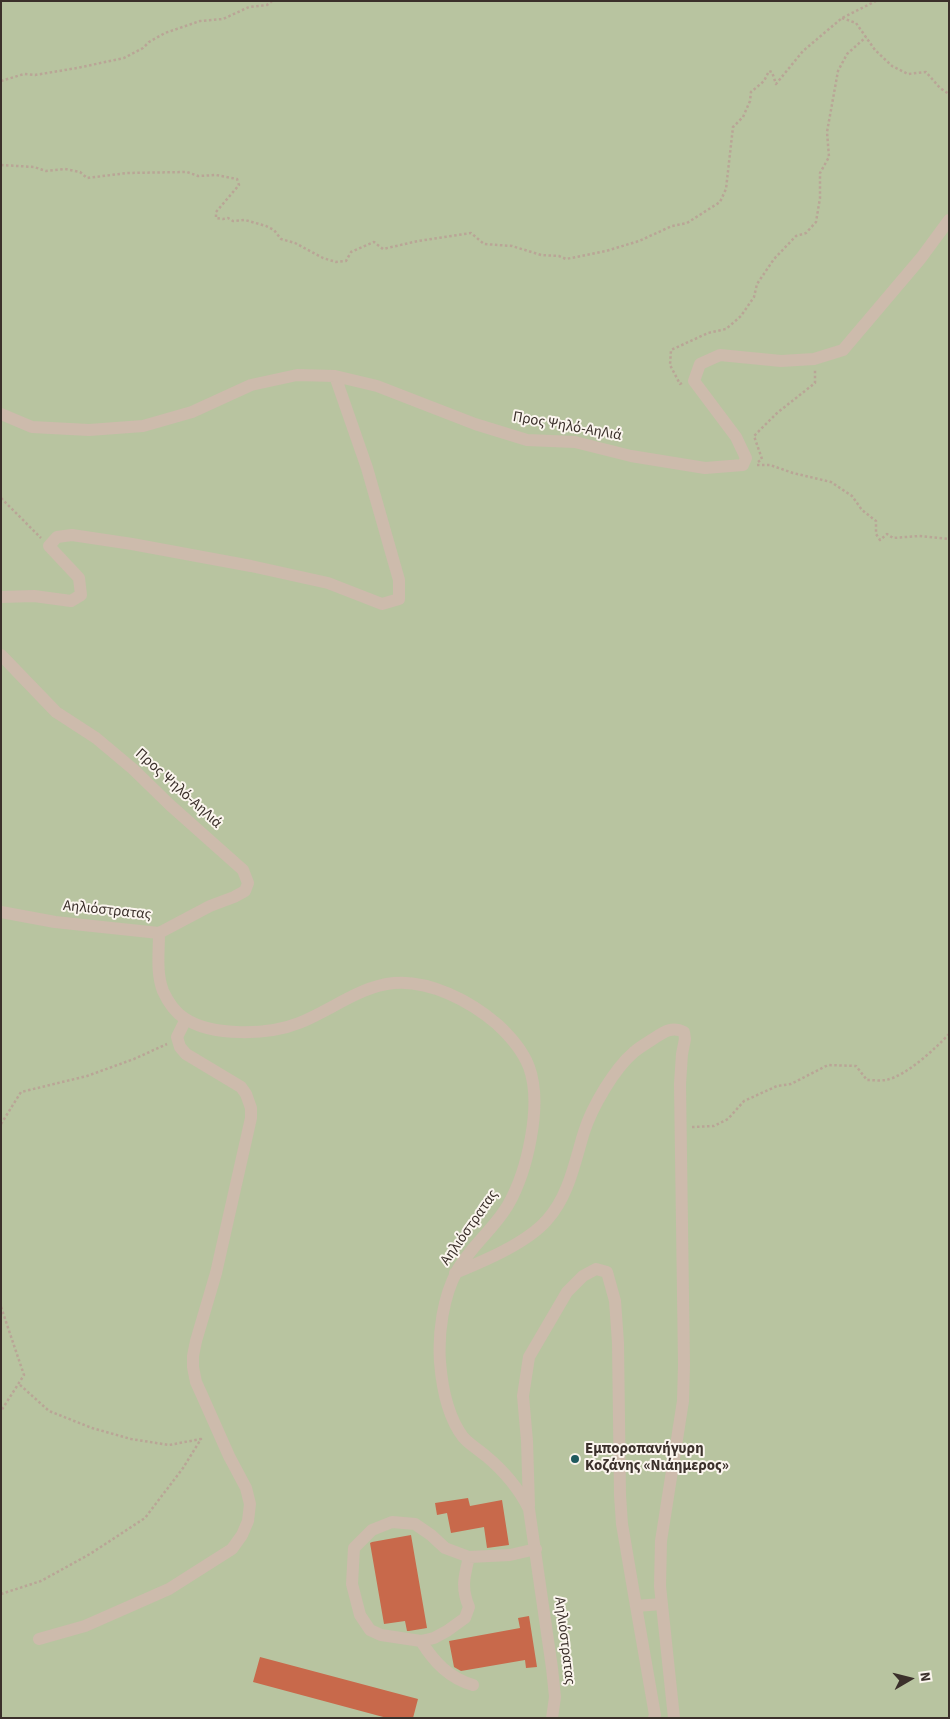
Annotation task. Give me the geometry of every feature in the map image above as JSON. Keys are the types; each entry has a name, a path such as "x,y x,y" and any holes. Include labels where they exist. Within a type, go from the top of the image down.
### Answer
{"street":[{"path":"745,461 736,437 694,381 700,364 720,355 781,361 814,359 843,350 921,258 949,220"},
{"name":"Προς Ψηλό-ΑηΛιά","path":"1,414 32,427 89,430 142,426 192,412 251,385 297,375 335,376 377,386 475,424 527,440 576,442 631,456 705,468 745,461"},
{"path":"1,597 34,596 71,601 81,595 79,578 49,546 57,537 72,535 251,566 328,583 382,604 399,599 399,580 367,468 335,376"},
{"name":"Προς Ψηλό-ΑηΛιά","path":"1,655 56,712 96,738 133,768 170,805 243,870 248,883 245,891 210,906 159,933"},
{"name":"Αηλιόστρατας","path":"1,912 55,922 159,933 158,971 161,985 169,1002 186,1019 204,1026 226,1031 276,1030 301,1022 379,986 395,983 429,987 446,992 472,1006 496,1024 521,1051 533,1079 534,1101 530,1141 523,1170 507,1206 466,1256 455,1274 445,1304 440,1333 440,1361 442,1383 455,1425 471,1445 504,1472 523,1497 529,1509 554,1681 554,1710 552,1718"},
{"path":"39,1639 85,1626 170,1589 232,1549 242,1535 248,1521 250,1504 246,1488 228,1456 196,1382 193,1356 216,1273 247,1142 252,1108 241,1087 186,1054 180,1048 177,1036 186,1019"},
{"path":"455,1274 508,1248 548,1220 564,1192 585,1130 610,1082 634,1052 668,1030 677,1028 684,1032 685,1038 680,1073 683,1401 661,1541 660,1586 674,1718"},
{"path":"529,1509 527,1441 523,1396 529,1357 567,1292 582,1276 596,1268 607,1272 615,1300 618,1343 622,1524 648,1665 654,1718"},
{"path":"469,1557 463,1581 463,1594 469,1607 465,1618 434,1638 421,1641 381,1635 370,1630 360,1615 352,1584 354,1548 372,1530 392,1522 415,1524 445,1548 469,1557 510,1555 536,1549"},
{"path":"636,1606 662,1604"},
{"path":"421,1641 430,1656 442,1668 452,1676 473,1685"}],"path":[{"path":"1,81 24,74 77,68 124,58 134,54 149,42 165,34 200,21 223,18 249,7 267,5 272,1"},
{"path":"1,165 34,167 46,171 65,169 80,172 87,178 127,173 187,172 198,176 237,179 239,185 216,212 216,218 228,218 233,221 245,220 266,226 274,230 282,239 336,262 346,261 351,252 374,242 383,249 470,233 484,244 512,246 542,255 559,256 566,259 606,251 639,241 672,226 687,223 720,202 726,189 733,127 743,117 750,101 751,92 764,81 769,71 772,72 776,84 803,51 842,18 876,1"},
{"path":"842,18 856,23 875,50 892,66 908,74 926,72 940,88 949,94"},
{"path":"694,381 680,384 670,365 671,350 708,333 726,329 741,316 754,297 757,284 774,259 796,236 806,233 816,222 820,198 820,173 829,157 827,132 838,71 847,54 866,36"},
{"path":"745,461 756,463 762,459 754,436 777,413 815,383 814,359"},
{"path":"745,461 770,464 831,482 852,496 862,510 876,520 876,534 880,540 888,534 894,538 918,536 949,538"},
{"path":"1,498 49,546"},
{"path":"680,1128 714,1126 728,1119 744,1101 778,1086 791,1084 828,1065 856,1066 867,1080 887,1080 914,1066 949,1034"},
{"path":"1,1124 21,1092 87,1076 178,1040"},
{"path":"1,1307 24,1375 1,1410"},
{"path":"1,1594 41,1581 90,1554 145,1518 183,1468 201,1439 169,1445 131,1439 92,1428 49,1411 19,1384"}],"green space":[{"path":"1,1 949,1 949,1718 1,1718"}],"building":[{"path":"468,1498 470,1506 502,1500 509,1545 487,1548 484,1527 451,1533 447,1513 437,1515 435,1503"},
{"path":"411,1535 427,1628 407,1631 405,1621 384,1624 370,1543"},
{"path":"529,1616 537,1667 526,1668 525,1660 461,1671 454,1667 449,1641 520,1628 518,1618"},
{"path":"260,1657 418,1699 413,1718 387,1718 253,1682"}],"place":[{"name":"Εμποροπανήγυρη Κοζάνης «Νιάημερος»","path":"575,1459"}]}
